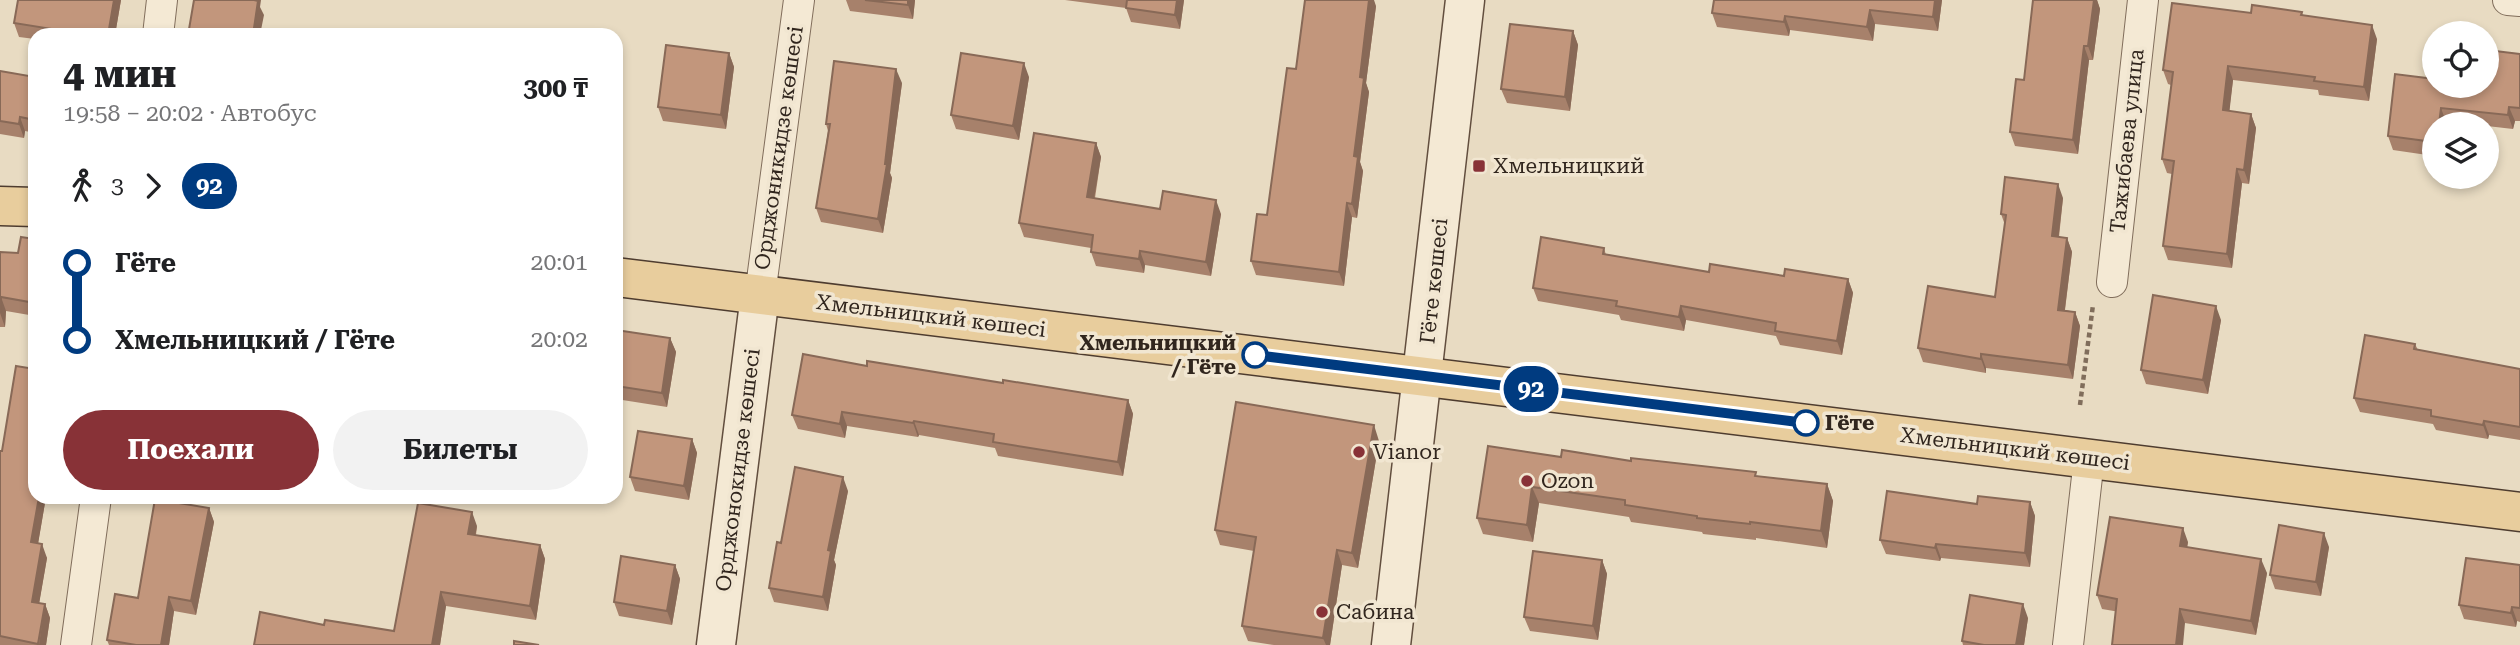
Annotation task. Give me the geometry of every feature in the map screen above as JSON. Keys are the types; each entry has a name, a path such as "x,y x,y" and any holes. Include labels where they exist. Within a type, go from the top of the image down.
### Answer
{"main road":[{"name":"Гёте көшесі","path":"1391,645 1465,0"},
{"path":"0,206 28,207"},
{"name":"Хмельницкий көшесі","path":"623,278 2520,512"},
{"name":"Орджонокидзе көшесі","path":"716,645 760,295"}],"street":[{"path":"159,28 162,0"},
{"name":"Орджоникидзе көшесі","path":"760,295 799,0"},
{"name":"Тажибаева улица","path":"2112,282 2143,0"},
{"path":"2508,0 2520,1"},
{"path":"2068,645 2089,459"},
{"path":"76,645 95,504"}],"path":[{"path":"2080,405 2096,281 2112,282"}],"building":[{"path":"18,0 114,0 109,28 46,28 14,23"},
{"path":"194,0 258,1 254,28 189,28"},
{"path":"865,0 908,0 908,5"},
{"path":"1127,0 1177,0 1175,15 1126,8"},
{"path":"1305,0 1369,0 1360,77 1364,78 1354,156 1358,157 1352,204 1347,203 1339,272 1251,261 1257,214 1267,215 1287,68 1296,69"},
{"path":"1714,0 1935,0 1933,17 1870,10 1867,27 1785,16 1784,22 1712,13"},
{"path":"2033,0 2094,0 2088,46 2084,46 2073,140 2010,132 2016,79 2024,80"},
{"path":"2172,3 2251,13 2252,5 2372,25 2364,87 2314,81 2315,77 2228,66 2223,110 2251,114 2244,170 2237,169 2227,254 2163,246 2174,161 2162,159 2173,72 2163,70"},
{"path":"1510,24 1573,31 1565,97 1501,89"},
{"path":"666,45 729,53 721,115 658,107"},
{"path":"2499,51 2520,54 2520,108 2509,107 2508,115 2441,108 2440,112 2422,112 2422,140 2388,136 2395,74 2422,77 2422,98 2499,98"},
{"path":"961,53 1024,63 1013,126 951,115"},
{"path":"834,61 896,69 887,164 878,219 816,208 830,124 826,124"},
{"path":"0,71 28,76 28,119 20,117 19,124 0,121"},
{"path":"1034,133 1096,143 1087,197 1160,209 1163,191 1216,200 1206,262 1140,251 1139,259 1091,252 1093,235 1019,223"},
{"path":"2005,177 2058,184 2052,236 2067,238 2058,310 2075,312 2068,365 1981,354 1981,359 1918,348 1928,286 1995,297 2006,215 2001,214"},
{"path":"21,237 28,238 28,302 1,297 0,313 0,252 18,253"},
{"path":"1541,237 1604,248 1603,254 1709,272 1710,264 1784,276 1785,269 1848,279 1837,341 1775,331 1776,323 1681,306 1679,317 1616,306 1617,301 1533,288"},
{"path":"2153,295 2216,306 2203,380 2141,370"},
{"path":"623,331 670,338 662,393 623,387"},
{"path":"2365,335 2415,344 2414,349 2520,369 2520,427 2484,421 2483,425 2431,416 2431,410 2354,398"},
{"path":"803,354 867,366 867,361 1128,400 1118,462 993,442 994,434 914,421 913,423 842,412 840,424 792,415"},
{"path":"16,366 28,368 28,504 38,504 31,542 42,544 32,602 45,604 38,644 0,636 2,451"},
{"path":"1236,402 1374,425 1352,553 1337,550 1323,638 1242,626 1256,537 1215,530"},
{"path":"638,431 692,439 684,486 630,477"},
{"path":"1488,446 1561,457 1562,450 1631,461 1631,458 1756,472 1755,476 1827,484 1821,531 1697,518 1625,505 1625,500 1532,487 1527,525 1477,518"},
{"path":"795,467 843,477 828,550 831,551 823,597 769,588 777,542 781,543"},
{"path":"1887,491 1977,504 1978,496 2030,502 2025,553 1936,544 1935,548 1880,540"},
{"path":"154,504 185,504 209,508 191,601 169,597 161,645 136,645 107,640 115,594 138,598"},
{"path":"418,504 472,512 468,534 540,545 530,606 441,592 432,645 254,645 260,612 324,625 325,620 394,631"},
{"path":"2110,517 2183,528 2180,546 2261,559 2251,621 2180,609 2176,645 2112,645 2117,599 2097,595"},
{"path":"2279,525 2324,533 2316,582 2270,575"},
{"path":"1533,551 1602,560 1593,626 1524,617"},
{"path":"621,556 675,565 667,611 614,602"},
{"path":"2466,558 2520,565 2520,608 2512,607 2511,613 2459,605"},
{"path":"1970,595 2023,604 2016,645 1984,645 1962,641"},
{"path":"514,641 539,645 514,645"}],"bus line":[{"name":"92","path":"1255,355 1806,423"}],"place":[{"name":"Хмельницкий","path":"1479,166"},
{"name":"Хмельницкий / Гёте","path":"1255,355"},
{"name":"Гёте","path":"1806,423"},
{"name":"Vianor","path":"1359,452"},
{"name":"Ozon","path":"1527,481"},
{"name":"Сабина","path":"1322,612"}]}
